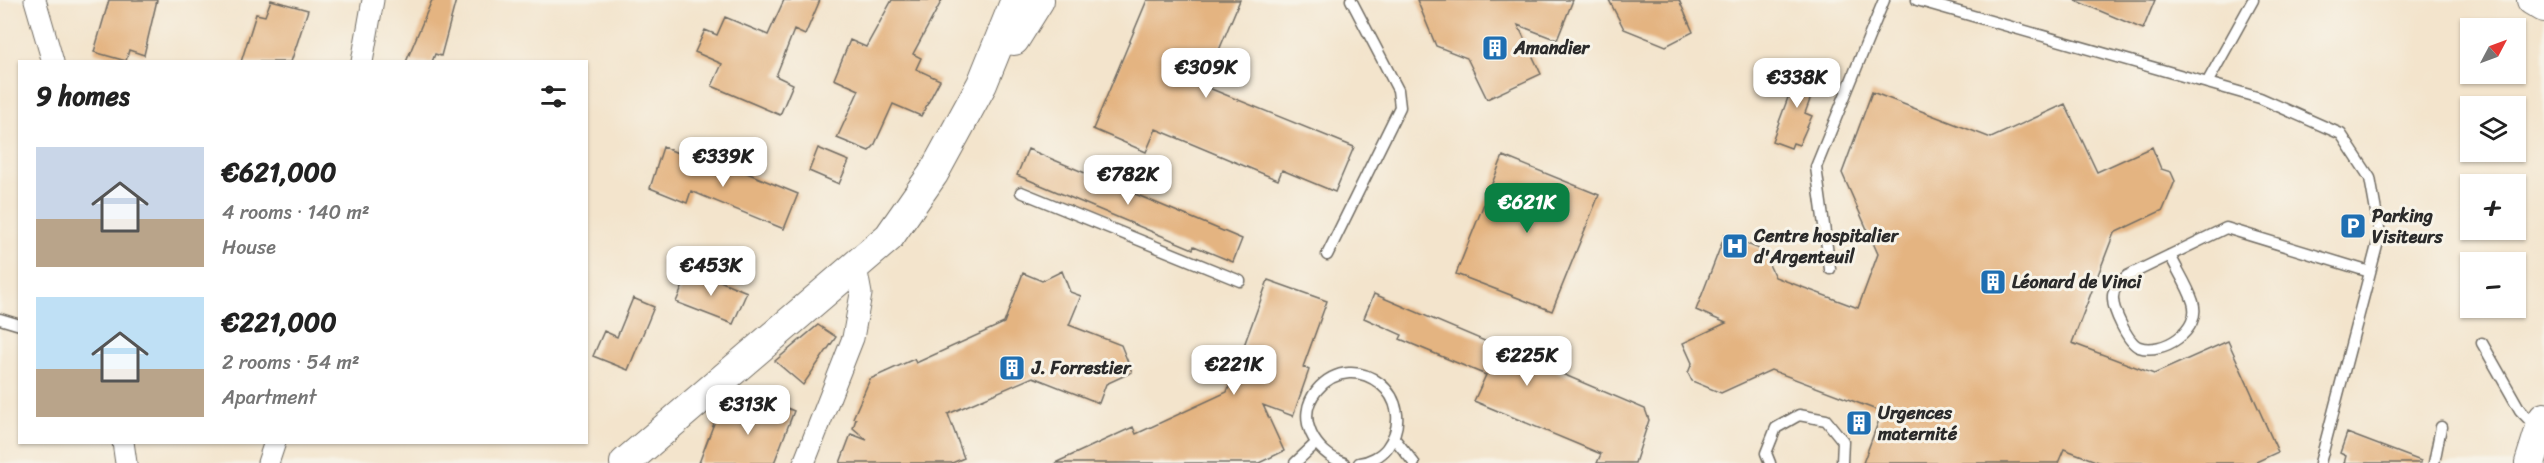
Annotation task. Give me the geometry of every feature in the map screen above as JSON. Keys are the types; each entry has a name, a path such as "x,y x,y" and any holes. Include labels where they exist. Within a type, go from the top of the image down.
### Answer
{"street":[{"path":"35,0 52,60"},
{"path":"362,60 373,0"},
{"path":"982,84 1016,0"},
{"path":"625,463 889,237 933,174 982,84 1039,0"},
{"path":"2532,0 2544,7"},
{"path":"804,463 853,338 861,294 856,267"},
{"path":"2530,463 2542,427"},
{"path":"123,444 126,463"},
{"path":"268,463 274,444"}],"lane":[{"path":"1327,255 1400,107 1398,90 1351,0"},
{"path":"1830,269 1816,167 1884,0"},
{"path":"1917,0 2260,98 2341,134 2370,178 2380,234 2320,463"},
{"path":"2207,83 2253,0"},
{"path":"1021,192 1240,281"},
{"path":"2170,255 2193,304 2192,323 2183,337 2152,348 2139,347 2127,338 2113,299 2115,287 2127,276 2170,255 2226,228 2370,272"},
{"path":"0,319 18,324"},
{"path":"2482,343 2520,410 2542,427"},
{"path":"1344,463 1329,458 1316,444 1308,427 1308,408 1316,391 1331,378 1349,373 1368,376 1384,386 1395,401 1398,420 1394,438 1383,453 1366,463 1359,463"},
{"path":"1770,463 1766,453 1776,428 1799,415 1826,420 1843,441 1842,463"},
{"path":"2434,463 2441,427"},
{"path":"1394,438 1414,463"},
{"path":"1295,463 1316,444"}],"building":[{"path":"109,0 157,0 144,55 129,50 126,60 122,60 94,52"},
{"path":"271,0 308,10 292,60 242,60 256,14 265,16"},
{"path":"432,0 456,0 441,56 435,54 433,60 407,60"},
{"path":"784,0 820,0 805,35 794,30 776,76 793,84 780,115 712,86 722,64 695,52 705,30 717,35 725,17 768,35"},
{"path":"892,0 942,0 913,54 921,58 916,69 940,80 921,116 893,104 874,146 869,151 837,138 859,90 834,79 850,40 866,47"},
{"path":"1147,0 1240,0 1204,86 1354,147 1335,192 1282,170 1278,180 1156,129 1146,152 1093,129"},
{"name":"Amandier","path":"1417,0 1573,0 1557,40 1518,25 1541,74 1487,99 1467,58 1436,46"},
{"name":"Amandier","path":"1609,0 1679,0 1693,32 1666,46 1624,29"},
{"path":"2074,0 2155,0 2143,29"},
{"path":"1800,65 1820,73 1805,113 1812,116 1799,145 1793,143 1791,148 1772,141"},
{"name":"Léonard de Vinci","path":"1872,92 1991,138 2065,104 2097,172 2152,147 2161,169 2171,172 2175,181 2163,210 2114,233 2072,343 2154,374 2228,341 2278,452 2254,463 2101,463 2064,449 2058,463 1863,463 1882,412 1771,370 1721,393 1692,381 1688,373 1692,363 1683,343 1726,323 1696,310 1725,235 1762,250 1775,277 1858,308 1878,254 1842,173"},
{"path":"663,147 722,171 725,164 798,194 784,229 691,191 687,203 650,188"},
{"path":"818,148 849,161 839,184 809,171"},
{"path":"1028,149 1242,239 1233,262 1194,246 1193,249 1017,175"},
{"path":"1503,156 1599,195 1552,311 1456,274"},
{"path":"690,269 747,292 733,324 676,302"},
{"name":"J. Forrestier","path":"1062,271 1070,292 1081,296 1069,325 1121,345 1132,372 1106,384 1099,403 1033,377 948,414 964,458 952,463 840,463 851,434 867,440 853,428 856,419 853,418 870,379 914,359 916,363 1004,323 1023,273 1042,281"},
{"path":"1268,280 1327,301 1303,367 1309,370 1293,416 1263,405 1284,451 1259,463 1055,463 1133,427 1136,434 1227,392"},
{"path":"1374,294 1645,409 1649,420 1635,463 1597,463 1601,454 1474,401 1486,375 1400,339 1402,335 1364,318"},
{"path":"633,298 654,307 628,370 593,356 604,331 617,337"},
{"path":"818,325 836,337 803,385 775,361"},
{"path":"765,399 794,411 774,463 699,463 719,410 742,419"},
{"path":"2347,433 2421,461 2421,463 2344,463 2346,456 2340,453"}],"place":[{"name":"Amandier","path":"1495,48"},
{"name":"Parking Visiteurs","path":"2353,226"},
{"name":"Centre hospitalier d'Argenteuil","path":"1735,246"},
{"name":"Léonard de Vinci","path":"1993,282"},
{"name":"J. Forrestier","path":"1012,368"},
{"name":"Urgences maternité","path":"1859,423"}]}
